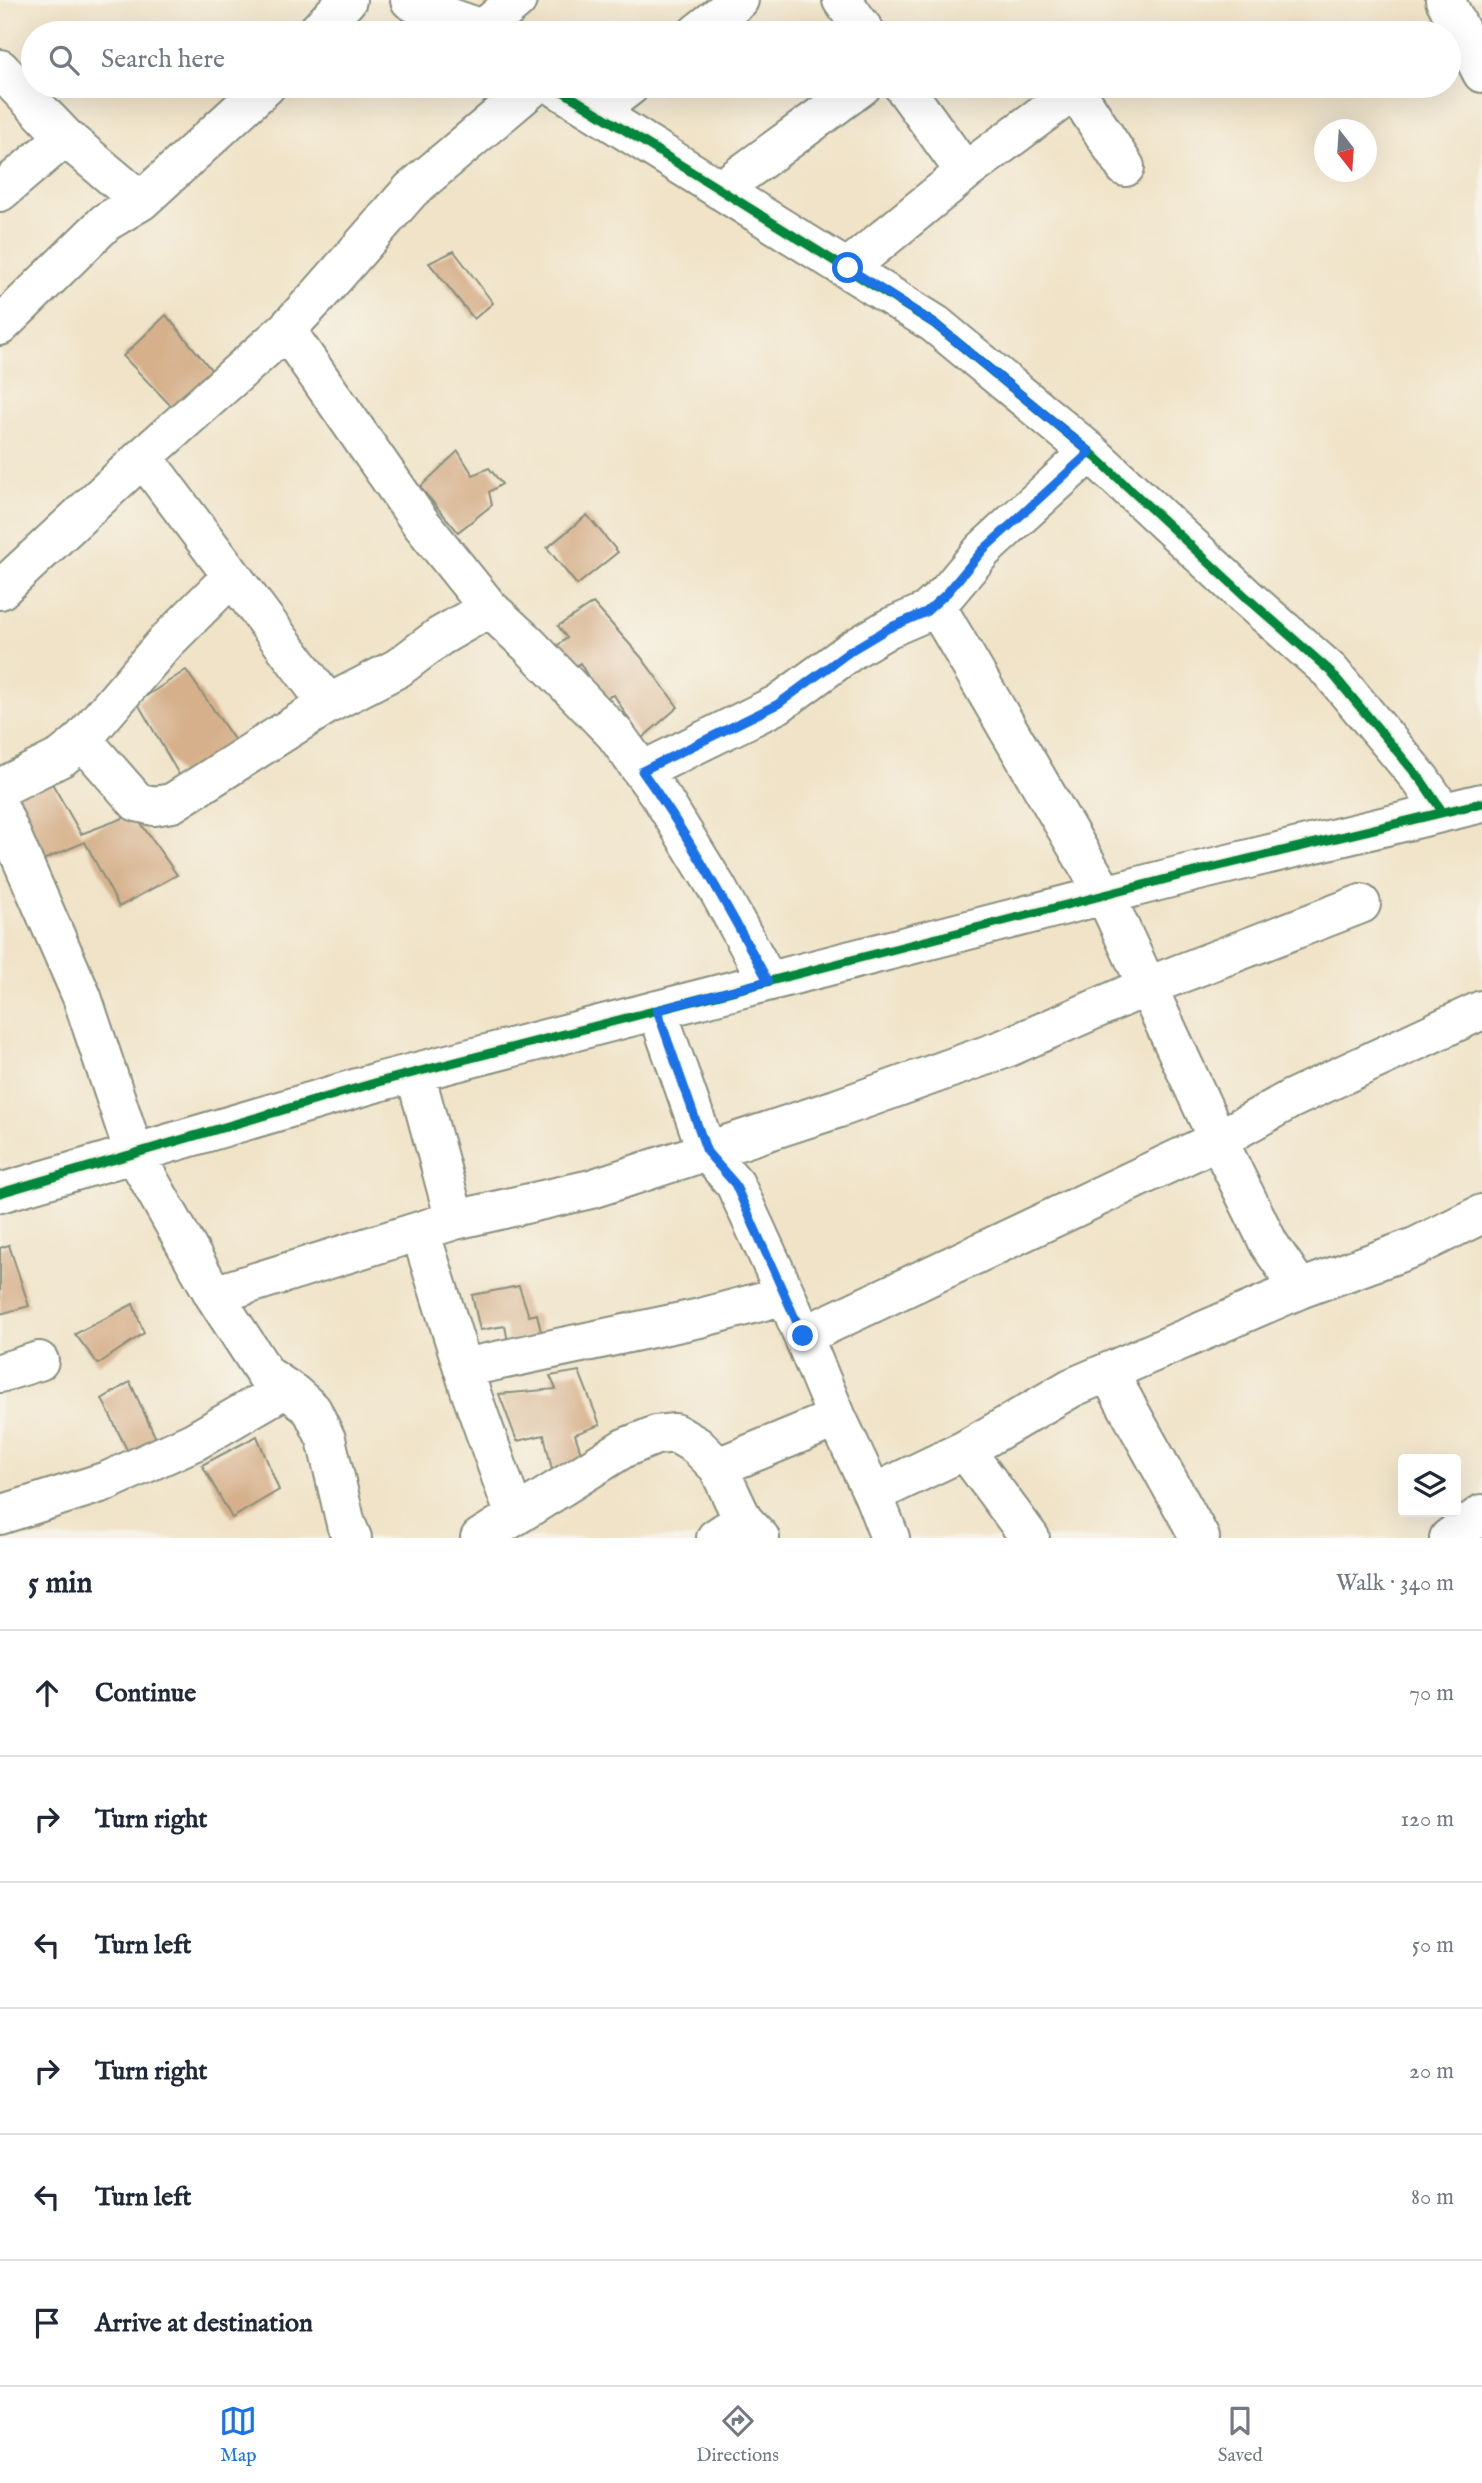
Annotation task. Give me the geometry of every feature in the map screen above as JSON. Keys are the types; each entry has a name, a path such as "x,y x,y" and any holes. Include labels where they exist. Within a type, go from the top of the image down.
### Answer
{"street":[{"path":"327,21 347,0"},
{"path":"410,0 425,9 458,21"},
{"path":"495,21 517,0"},
{"path":"712,21 739,0"},
{"path":"842,0 857,21"},
{"path":"1461,8 1482,72"},
{"path":"0,69 21,91"},
{"path":"28,98 65,137 141,201"},
{"path":"0,326 106,222 141,201 253,98"},
{"path":"0,590 143,457 286,330 411,190 520,98"},
{"path":"573,98 935,324 1090,452 1246,597 1331,671 1421,780 1442,811"},
{"path":"596,112 614,98"},
{"path":"720,190 846,98"},
{"path":"912,98 965,172"},
{"path":"848,268 965,172 1064,98"},
{"path":"1074,98 1083,102 1125,166"},
{"path":"0,192 65,137"},
{"path":"286,330 420,522 489,608 528,644 615,734 663,800 717,888 768,981"},
{"path":"642,771 778,704 852,650 889,628 926,612 947,593 983,550 1090,452"},
{"path":"143,457 328,704"},
{"path":"0,788 62,757 79,743 165,643 232,576"},
{"path":"935,604 1105,895 1217,1140 1269,1244 1300,1289"},
{"path":"79,743 94,754 137,802 154,806 172,803 328,704 398,668 439,638 489,608"},
{"path":"0,1193 415,1073 1105,895 1482,803"},
{"path":"0,809 82,997 134,1153 214,1294 266,1376 286,1388 312,1410 326,1439 340,1533"},
{"path":"214,1294 438,1226 591,1189 707,1152 1004,1049 1147,986 1361,904"},
{"path":"657,1010 707,1152 735,1184 786,1295 890,1538"},
{"path":"803,1336 1217,1140 1291,1099 1482,1010"},
{"path":"415,1073 463,1368 514,1516"},
{"path":"873,1494 965,1450 1071,1388 1300,1289 1415,1247 1482,1214"},
{"path":"463,1368 700,1318 786,1295"},
{"path":"0,1373 39,1361"},
{"path":"1108,1372 1200,1538"},
{"path":"0,1515 119,1475 195,1441 286,1388"},
{"path":"718,1467 837,1419"},
{"path":"480,1538 624,1448 656,1435 675,1433 698,1446 718,1467 739,1532"},
{"path":"965,1450 1030,1538"},
{"path":"1449,1538 1482,1514"}],"building":[{"path":"454,251 493,303 474,319 429,263"},
{"path":"166,315 219,379 173,408 123,356"},
{"path":"458,451 473,475 489,468 502,484 489,492 492,505 458,532 420,487"},
{"path":"587,515 618,552 577,585 547,548"},
{"path":"593,603 641,657 678,707 641,739 614,695 601,699 580,663 573,669 544,656 567,638 558,626"},
{"path":"186,670 240,748 181,778 137,702"},
{"path":"49,778 81,834 134,814 177,875 119,907 85,842 36,863 8,799"},
{"path":"9,1245 29,1306 0,1314 0,1248"},
{"path":"519,1286 529,1316 537,1314 542,1336 508,1342 505,1326 480,1330 472,1295"},
{"path":"133,1304 144,1333 98,1364 75,1334"},
{"path":"579,1371 600,1425 575,1434 585,1465 555,1483 544,1435 517,1441 499,1394 556,1389 550,1376"},
{"path":"130,1382 158,1443 131,1458 102,1399"},
{"path":"257,1436 279,1490 232,1518 202,1465"}],"cycle path":[{"path":"573,98 935,324 1090,452 1330,671 1421,780 1442,811"},
{"path":"0,1193 378,1082 1182,875 1482,803"}],"route":[{"path":"803,1336 735,1184 707,1152 657,1010 768,981 717,888 642,771 778,704 852,650 889,628 926,612 947,593 983,550 1090,452 935,324 848,268"}]}
